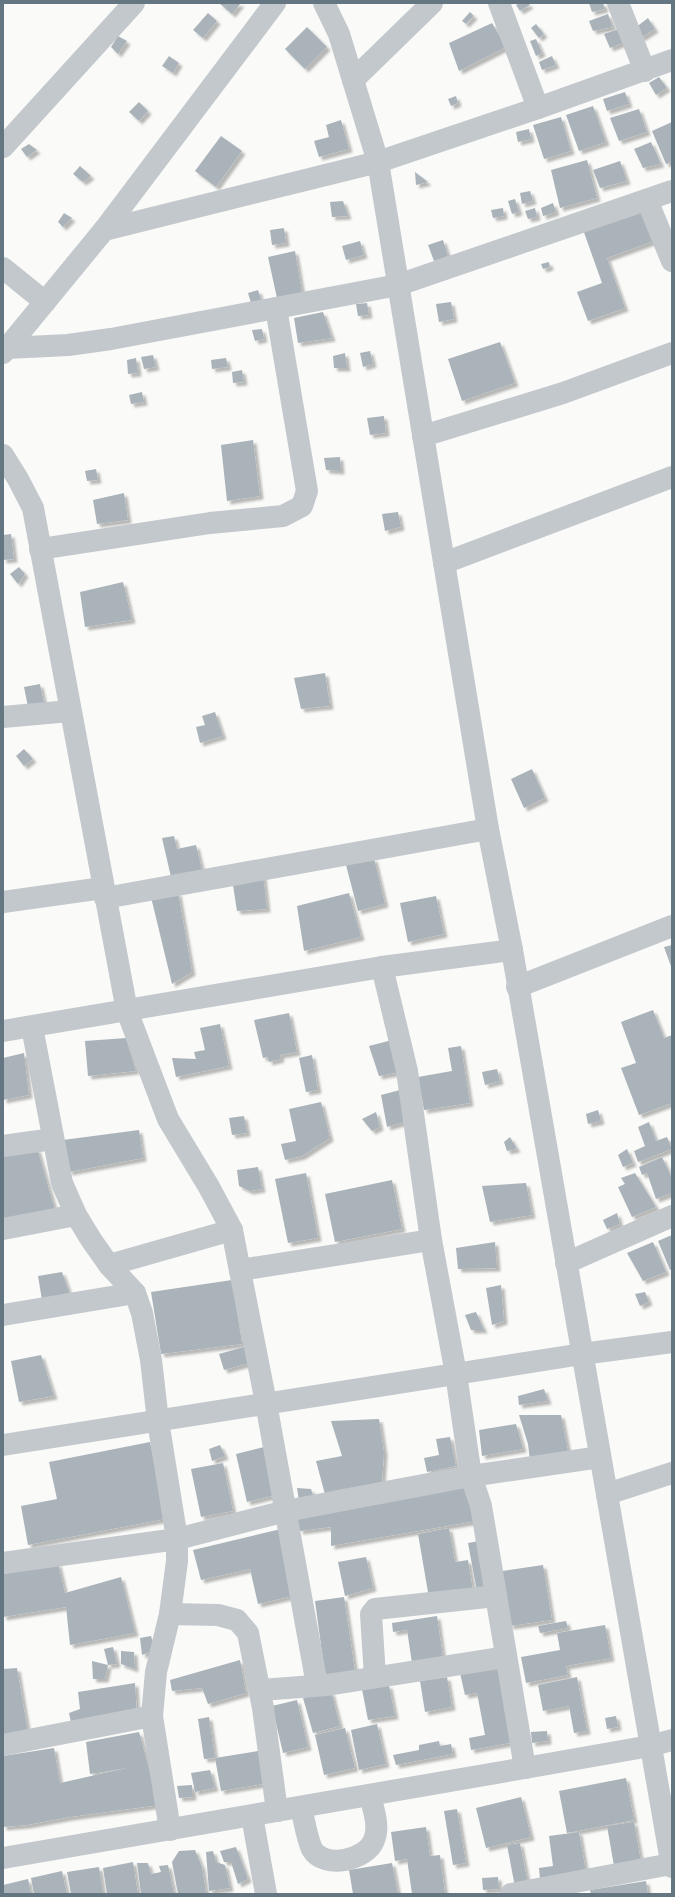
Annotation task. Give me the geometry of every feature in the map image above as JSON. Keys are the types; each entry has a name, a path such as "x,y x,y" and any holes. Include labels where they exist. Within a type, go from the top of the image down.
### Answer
{"street":[{"path":"5,351 104,230 275,3"},
{"path":"324,3 339,34 378,162 488,829 512,950 517,987 672,1865 551,1891 512,1894"},
{"path":"353,80 432,3"},
{"path":"499,3 538,108"},
{"path":"618,3 645,71"},
{"path":"3,147 126,6"},
{"path":"104,230 378,162 645,71 672,60"},
{"path":"5,351 104,340 398,285 672,191"},
{"path":"647,200 672,261"},
{"path":"3,268 45,302"},
{"path":"40,549 210,523 283,516 302,506 306,491 276,308"},
{"path":"423,436 563,393 672,353"},
{"path":"3,456 18,479 33,508 127,1011 168,1119 209,1187 232,1230 266,1403 317,1685"},
{"path":"444,563 672,477"},
{"path":"3,717 70,711"},
{"path":"3,902 104,893 488,829"},
{"path":"517,987 672,926"},
{"path":"3,1031 382,967 512,950"},
{"path":"382,967 407,1071 431,1240 456,1374 471,1476 481,1506 525,1768"},
{"path":"32,1027 62,1183 76,1215 109,1265 135,1293 148,1339 158,1421 177,1539 177,1561 170,1614 156,1672 152,1716 170,1830"},
{"path":"3,1146 53,1139"},
{"path":"3,1229 76,1215"},
{"path":"566,1263 672,1216"},
{"path":"109,1265 232,1230"},
{"path":"240,1270 431,1240"},
{"path":"3,1315 135,1293"},
{"path":"3,1445 582,1354 672,1342"},
{"path":"3,1564 177,1539 286,1512 471,1476 600,1457"},
{"path":"607,1494 672,1473"},
{"path":"375,1677 371,1614 375,1609 496,1596"},
{"path":"170,1614 218,1615 237,1620 248,1633 261,1690 276,1811"},
{"path":"261,1690 327,1685 506,1657"},
{"path":"3,1745 152,1716"},
{"path":"3,1858 650,1746 672,1740"},
{"path":"301,1807 312,1848 320,1858 334,1861 348,1859 367,1851 374,1841 377,1829 370,1795"},
{"path":"252,1816 266,1894"}],"building":[{"path":"219,3 241,3 232,14"},
{"path":"520,3 528,3 530,5 520,11 516,5"},
{"path":"589,3 603,3 605,9 592,12"},
{"path":"470,12 474,16 466,24 462,21"},
{"path":"208,13 217,21 203,38 193,30"},
{"path":"608,14 613,27 593,31 589,21"},
{"path":"648,18 655,29 641,38 635,28"},
{"path":"492,23 506,47 459,71 449,43"},
{"path":"536,24 544,34 539,38 531,28"},
{"path":"307,27 327,47 305,69 285,49"},
{"path":"622,28 628,41 610,48 604,34"},
{"path":"118,36 127,41 118,54 111,47"},
{"path":"536,39 542,53 536,56 530,41"},
{"path":"169,56 179,63 173,73 162,66"},
{"path":"552,56 556,65 542,70 539,62"},
{"path":"659,77 667,88 656,95 649,83"},
{"path":"625,92 629,104 607,111 603,99"},
{"path":"456,96 458,103 451,106 448,99"},
{"path":"139,102 148,111 139,121 129,112"},
{"path":"593,106 606,142 579,151 566,115"},
{"path":"639,109 647,132 619,141 610,118"},
{"path":"561,117 571,151 544,159 533,125"},
{"path":"341,120 349,149 319,157 314,141 329,137 326,125"},
{"path":"672,122 672,162 666,164 652,131"},
{"path":"529,129 531,139 518,142 516,132"},
{"path":"221,136 242,151 216,187 195,171"},
{"path":"651,142 661,164 643,168 634,149"},
{"path":"29,144 37,150 27,157 21,149"},
{"path":"587,160 597,198 560,208 551,170"},
{"path":"620,161 627,181 600,188 593,170"},
{"path":"80,166 91,176 83,182 73,174"},
{"path":"415,172 428,182 416,185"},
{"path":"530,191 533,201 522,204 520,193"},
{"path":"515,199 519,212 512,214 508,201"},
{"path":"343,201 348,216 332,217 330,202"},
{"path":"553,203 556,212 543,216 541,208"},
{"path":"640,203 654,241 607,258 625,308 588,321 577,292 602,283 581,224"},
{"path":"503,208 504,216 493,218 491,210"},
{"path":"535,208 537,217 528,219 525,211"},
{"path":"64,213 72,218 63,227 58,222"},
{"path":"284,228 286,243 272,245 270,230"},
{"path":"443,240 448,256 434,261 428,245"},
{"path":"360,241 364,255 346,260 342,246"},
{"path":"295,251 302,293 277,298 268,257"},
{"path":"549,262 550,267 543,269 541,264"},
{"path":"258,290 262,303 251,303 248,293"},
{"path":"451,302 454,319 439,322 436,304"},
{"path":"367,303 369,315 358,316 356,304"},
{"path":"323,312 332,338 298,343 294,318"},
{"path":"262,329 264,339 255,341 252,330"},
{"path":"500,342 515,383 462,401 448,359"},
{"path":"370,351 373,364 363,367 360,353"},
{"path":"345,353 347,368 334,368 333,356"},
{"path":"153,355 156,367 144,369 141,357"},
{"path":"136,358 138,373 128,374 127,360"},
{"path":"226,358 228,367 212,369 211,360"},
{"path":"242,370 244,382 233,383 232,372"},
{"path":"142,392 144,402 131,404 129,395"},
{"path":"384,416 386,433 370,435 367,418"},
{"path":"253,440 260,496 227,501 221,445"},
{"path":"340,457 341,471 326,470 324,458"},
{"path":"96,469 98,480 87,481 85,471"},
{"path":"124,493 128,520 97,524 93,500"},
{"path":"398,512 401,527 385,531 382,514"},
{"path":"11,534 14,559 3,560 3,535"},
{"path":"19,567 25,574 18,584 10,574"},
{"path":"123,582 132,620 85,627 80,592"},
{"path":"325,673 330,706 301,709 294,678"},
{"path":"40,684 44,703 28,707 24,687"},
{"path":"215,712 223,736 200,743 196,727 205,725 202,716"},
{"path":"24,749 33,759 24,766 16,756"},
{"path":"532,769 545,798 524,808 511,779"},
{"path":"174,836 177,849 196,845 202,870 171,877 162,838"},
{"path":"374,858 385,904 358,911 346,865"},
{"path":"263,875 267,909 237,911 232,879"},
{"path":"178,892 192,972 172,984 151,897"},
{"path":"349,893 361,937 304,951 297,906"},
{"path":"436,896 444,934 408,942 400,903"},
{"path":"672,945 672,969 664,947"},
{"path":"653,1010 664,1038 672,1035 672,1103 639,1115 621,1068 636,1063 621,1022"},
{"path":"289,1013 297,1052 280,1055 281,1059 269,1062 268,1057 263,1058 254,1020"},
{"path":"220,1024 229,1066 176,1077 172,1058 196,1059 194,1052 205,1050 200,1028"},
{"path":"126,1038 136,1071 88,1076 85,1041"},
{"path":"392,1040 405,1071 379,1076 369,1046"},
{"path":"461,1046 470,1103 424,1110 418,1077 452,1071 448,1048"},
{"path":"24,1053 29,1095 3,1100 3,1058"},
{"path":"312,1055 318,1090 306,1092 299,1058"},
{"path":"497,1069 500,1081 485,1085 482,1072"},
{"path":"400,1090 408,1121 387,1127 381,1095"},
{"path":"321,1102 330,1138 302,1156 285,1160 281,1144 296,1141 289,1109"},
{"path":"598,1110 601,1121 588,1124 586,1114"},
{"path":"376,1112 380,1127 372,1131 362,1119"},
{"path":"244,1116 247,1133 232,1135 229,1118"},
{"path":"649,1122 656,1141 667,1137 672,1149 638,1162 634,1151 645,1146 638,1127"},
{"path":"139,1130 143,1158 69,1172 63,1140"},
{"path":"510,1137 517,1149 507,1151 504,1142"},
{"path":"37,1148 56,1213 3,1226 3,1154"},
{"path":"627,1149 633,1163 623,1167 618,1155"},
{"path":"662,1157 672,1178 672,1193 656,1199 647,1173 642,1175 639,1167"},
{"path":"258,1167 262,1189 250,1191 239,1186 237,1170"},
{"path":"306,1173 318,1238 288,1243 275,1179"},
{"path":"635,1173 656,1207 632,1217 618,1187 625,1184 621,1178"},
{"path":"392,1180 402,1229 335,1242 325,1194"},
{"path":"526,1183 532,1215 490,1222 482,1186"},
{"path":"617,1213 620,1224 607,1229 603,1220"},
{"path":"672,1235 672,1269 670,1270 658,1241"},
{"path":"495,1242 497,1268 458,1269 456,1248"},
{"path":"653,1242 666,1272 643,1281 627,1253"},
{"path":"62,1272 72,1300 43,1306 38,1276"},
{"path":"232,1280 242,1344 161,1354 151,1292"},
{"path":"501,1285 504,1321 492,1325 486,1288"},
{"path":"645,1292 649,1302 640,1306 635,1294"},
{"path":"476,1312 484,1330 471,1330 465,1315"},
{"path":"247,1346 250,1363 224,1370 219,1354"},
{"path":"41,1355 54,1396 19,1402 11,1361"},
{"path":"544,1389 548,1401 519,1405 518,1396"},
{"path":"519,1415 561,1415 569,1456 530,1461 528,1444"},
{"path":"379,1419 384,1452 382,1483 326,1498 316,1461 342,1456 331,1421"},
{"path":"516,1424 523,1449 482,1456 479,1430"},
{"path":"450,1437 456,1466 427,1472 424,1458 439,1455 436,1439"},
{"path":"150,1442 165,1519 28,1545 21,1506 57,1499 49,1462"},
{"path":"220,1445 225,1456 212,1461 209,1449"},
{"path":"264,1447 276,1495 247,1502 236,1454"},
{"path":"223,1463 233,1511 201,1517 191,1469"},
{"path":"465,1487 476,1521 331,1546 331,1527 300,1531 296,1517"},
{"path":"297,1488 311,1489 314,1499 299,1501"},
{"path":"449,1528 455,1562 468,1560 473,1591 429,1598 418,1534"},
{"path":"281,1529 297,1595 258,1604 250,1569 201,1580 193,1550"},
{"path":"479,1541 489,1590 477,1592 468,1543"},
{"path":"366,1557 373,1588 345,1596 338,1562"},
{"path":"58,1563 65,1593 121,1577 135,1633 70,1645 66,1607 3,1617 3,1574"},
{"path":"543,1565 552,1620 510,1626 502,1571"},
{"path":"344,1597 355,1671 325,1675 315,1601"},
{"path":"437,1616 443,1658 412,1663 407,1630 393,1632 392,1623"},
{"path":"566,1621 568,1628 540,1633 538,1626"},
{"path":"605,1625 611,1658 566,1666 568,1675 526,1683 521,1657 560,1650 557,1633"},
{"path":"151,1636 155,1650 142,1655 140,1638"},
{"path":"113,1647 117,1664 108,1665 104,1649"},
{"path":"121,1651 134,1652 135,1669 121,1664"},
{"path":"240,1660 246,1693 208,1704 202,1688 172,1691 170,1680"},
{"path":"92,1661 108,1665 105,1679 93,1679"},
{"path":"501,1665 515,1742 471,1750 469,1738 485,1735 477,1693 465,1695 460,1673"},
{"path":"17,1668 28,1733 3,1738 3,1669"},
{"path":"447,1677 452,1707 425,1712 420,1681"},
{"path":"577,1677 587,1731 574,1733 569,1706 543,1711 538,1685"},
{"path":"135,1683 137,1716 72,1727 69,1713 80,1709 78,1692"},
{"path":"389,1685 395,1716 368,1720 362,1689"},
{"path":"331,1691 340,1726 313,1733 303,1698"},
{"path":"297,1700 308,1747 283,1753 272,1706"},
{"path":"616,1716 618,1727 607,1729 605,1718"},
{"path":"209,1717 215,1758 204,1759 198,1719"},
{"path":"377,1724 386,1764 359,1770 351,1730"},
{"path":"345,1728 355,1768 324,1775 315,1735"},
{"path":"547,1731 548,1741 532,1743 531,1732"},
{"path":"139,1732 159,1805 70,1817 27,1825 3,1827 3,1756 54,1748 60,1783 127,1768 90,1774 86,1742"},
{"path":"439,1741 440,1746 451,1744 453,1754 396,1765 393,1755 419,1750 419,1745"},
{"path":"258,1751 263,1784 221,1791 215,1758"},
{"path":"210,1770 215,1788 195,1792 191,1773"},
{"path":"626,1778 634,1820 567,1833 559,1791"},
{"path":"192,1785 193,1797 179,1798 177,1786"},
{"path":"521,1797 531,1837 486,1848 476,1808"},
{"path":"457,1809 466,1863 453,1865 444,1811"},
{"path":"634,1822 641,1862 614,1866 607,1826"},
{"path":"426,1827 430,1856 440,1855 445,1894 412,1894 407,1859 395,1861 391,1832"},
{"path":"579,1832 586,1872 540,1879 539,1868 553,1866 549,1836"},
{"path":"520,1843 528,1884 515,1887 507,1845"},
{"path":"236,1847 248,1879 238,1884 231,1862 224,1862 220,1851"},
{"path":"195,1850 202,1867 206,1893 178,1894 172,1862 179,1851"},
{"path":"213,1851 216,1862 225,1865 230,1888 209,1891 206,1852"},
{"path":"133,1862 138,1894 107,1894 103,1868"},
{"path":"137,1863 148,1863 151,1874 161,1872 159,1866 168,1865 174,1894 141,1894"},
{"path":"392,1863 398,1894 353,1894 349,1870"},
{"path":"99,1867 103,1894 71,1894 67,1872"},
{"path":"62,1871 67,1894 34,1894 31,1878"},
{"path":"498,1877 499,1889 483,1890 482,1878"},
{"path":"28,1879 31,1894 3,1894 3,1885"},
{"path":"646,1881 648,1894 591,1894 590,1890"}]}
